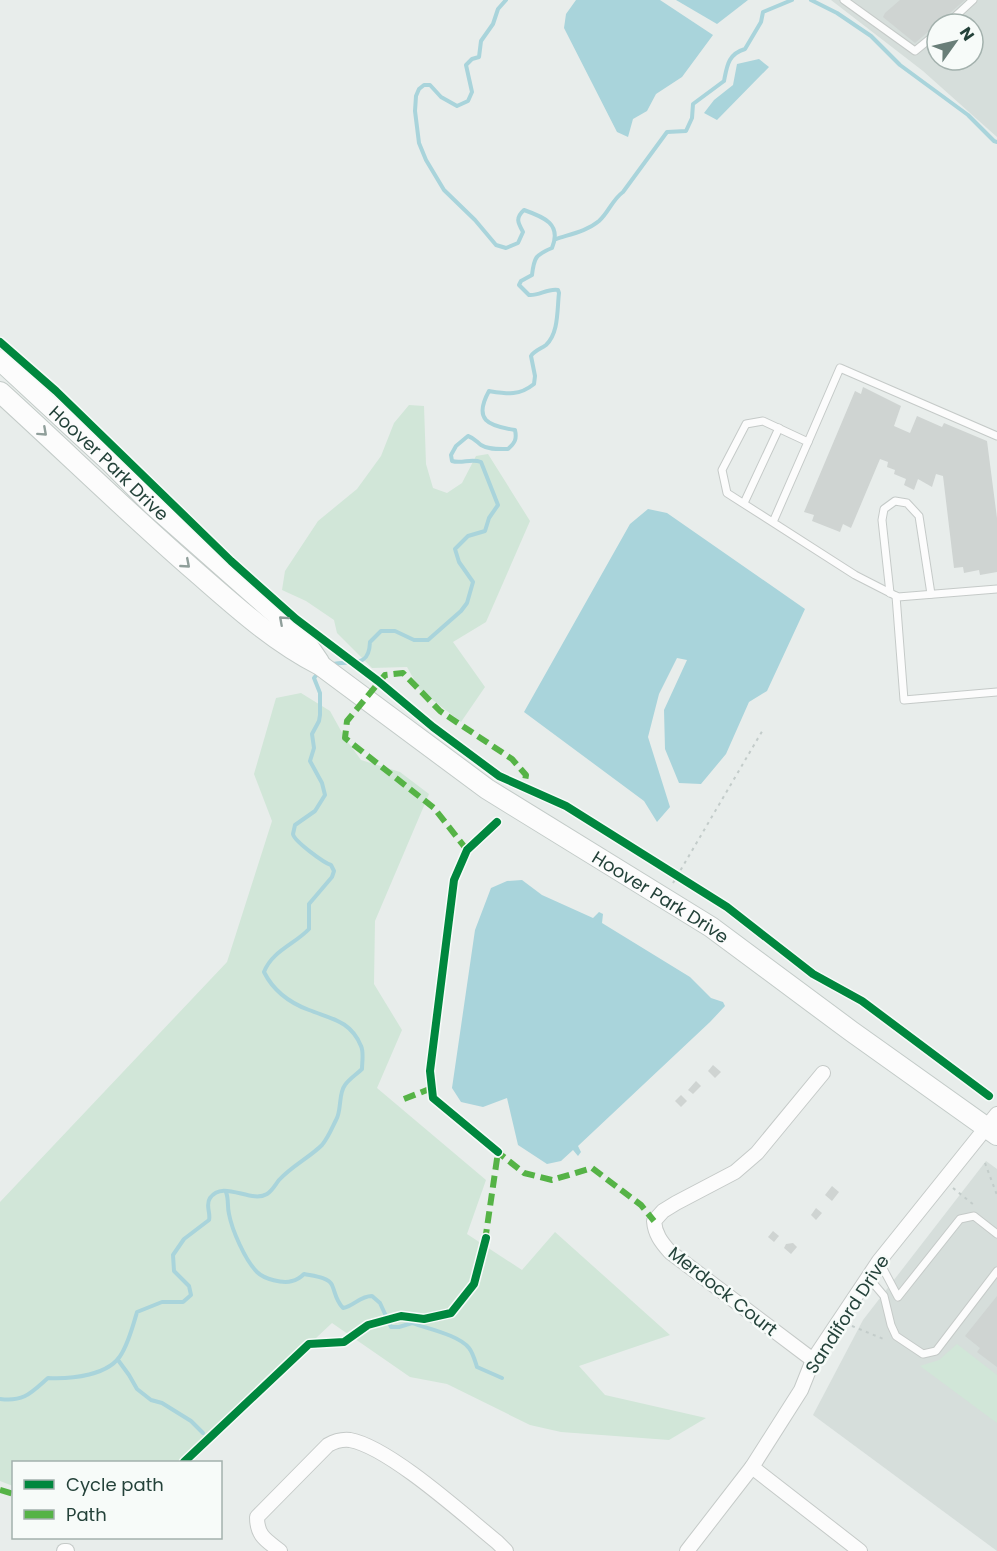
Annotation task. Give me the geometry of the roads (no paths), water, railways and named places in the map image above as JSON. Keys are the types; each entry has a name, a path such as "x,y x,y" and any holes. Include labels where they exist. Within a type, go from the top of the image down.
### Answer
{"street":[{"name":"Hoover Park Drive","path":"0,360 103,455 153,505 302,637 320,664"},
{"name":"Hoover Park Drive","path":"0,392 97,480 144,527 245,615 293,651 320,664 487,789 711,927 851,1031 994,1125"},
{"name":"Merdock Court","path":"813,1360 670,1252 660,1241 654,1221 663,1211 676,1203 735,1172 757,1153 823,1073"},
{"name":"Sandiford Drive","path":"687,1551 752,1467 801,1390 813,1360 879,1261 944,1180 994,1125"},
{"path":"280,1551 260,1534 257,1528 257,1517 328,1445 338,1440 351,1440 372,1449 408,1470 497,1548"},
{"path":"752,1467 860,1551"}],"lane":[{"path":"844,0 915,51 925,43"},
{"path":"960,12 973,0"},
{"path":"773,522 840,368 997,436"},
{"path":"808,442 763,421 746,424 722,470 727,492 855,575 893,594 931,594 997,589"},
{"path":"744,503 779,428"},
{"path":"931,594 919,516 907,503 895,501 884,509 882,520 893,594 904,700 997,692"},
{"path":"879,1261 898,1297 960,1219 975,1216 997,1234"},
{"path":"868,1277 884,1296 891,1325 896,1335 923,1354 936,1351 997,1271"}],"water":[{"path":"576,0 660,0 713,35 682,77 656,94 647,111 633,119 628,137 617,132 564,28 566,14"},
{"path":"676,0 748,0 717,24"},
{"path":"759,59 769,67 717,120 704,113 714,100 733,85 737,64"},
{"path":"648,509 667,513 805,609 767,691 749,702 726,754 701,784 679,783 665,749 664,710 687,660 677,658 659,694 648,737 670,807 657,822 644,801 524,712 630,524"},
{"path":"522,880 542,895 593,918 599,912 603,914 602,923 690,977 711,998 723,1002 725,1006 578,1146 581,1152 578,1156 573,1150 561,1161 547,1164 518,1145 507,1098 483,1107 461,1102 452,1088 475,930 491,888 507,881"}],"waterway":[{"path":"332,664 363,660 369,651 370,642 381,631 395,631 414,640 428,640 467,603 473,582 459,562 455,549 468,536 485,531 489,518 498,505 481,462 452,461 451,455 456,446 468,436 484,447 508,449 512,445 516,438 515,430 491,424 486,420 483,415 484,401 489,391 513,393 523,391 534,384 535,376 531,356 546,345 555,327 558,290 529,295 519,285 521,281 532,275 536,258 552,248 555,233 553,227 544,219 524,210 518,218 523,232 518,243 506,248 496,245 475,220 444,190 426,160 419,143 415,111 419,89 424,85 430,85 441,97 457,106 468,101 472,92 466,65 472,59 479,57 481,41 493,24 498,9 506,0"},
{"path":"556,239 584,230 599,221 667,132 686,131 692,118 693,104 724,81 729,61 735,54 745,49 761,22 763,12 792,0"},
{"path":"811,0 837,13 871,36 900,65 968,115 997,142"},
{"path":"0,1399 21,1398 48,1378 78,1377 109,1367 122,1353 137,1312 162,1302 183,1302 191,1295 189,1286 174,1271 173,1255 184,1239 209,1220 210,1198 222,1191 253,1196 269,1193 284,1175 324,1142 338,1116 343,1089 362,1069 362,1048 352,1031 340,1022 289,1000 272,985 264,972 278,953 309,929 309,904 332,877 334,871 331,865 298,842 293,834 295,825 315,811 325,795 322,783 310,761 314,748 312,734 320,715 320,693 314,678 318,673"},
{"path":"226,1192 229,1214 236,1236 252,1267 260,1275 284,1282 296,1280 304,1274 324,1279 332,1285 343,1308 372,1296 380,1303 391,1327 412,1323 458,1339 469,1348 477,1367 502,1378"},
{"path":"118,1360 137,1389 151,1400 162,1403 191,1421 203,1433"}]}
